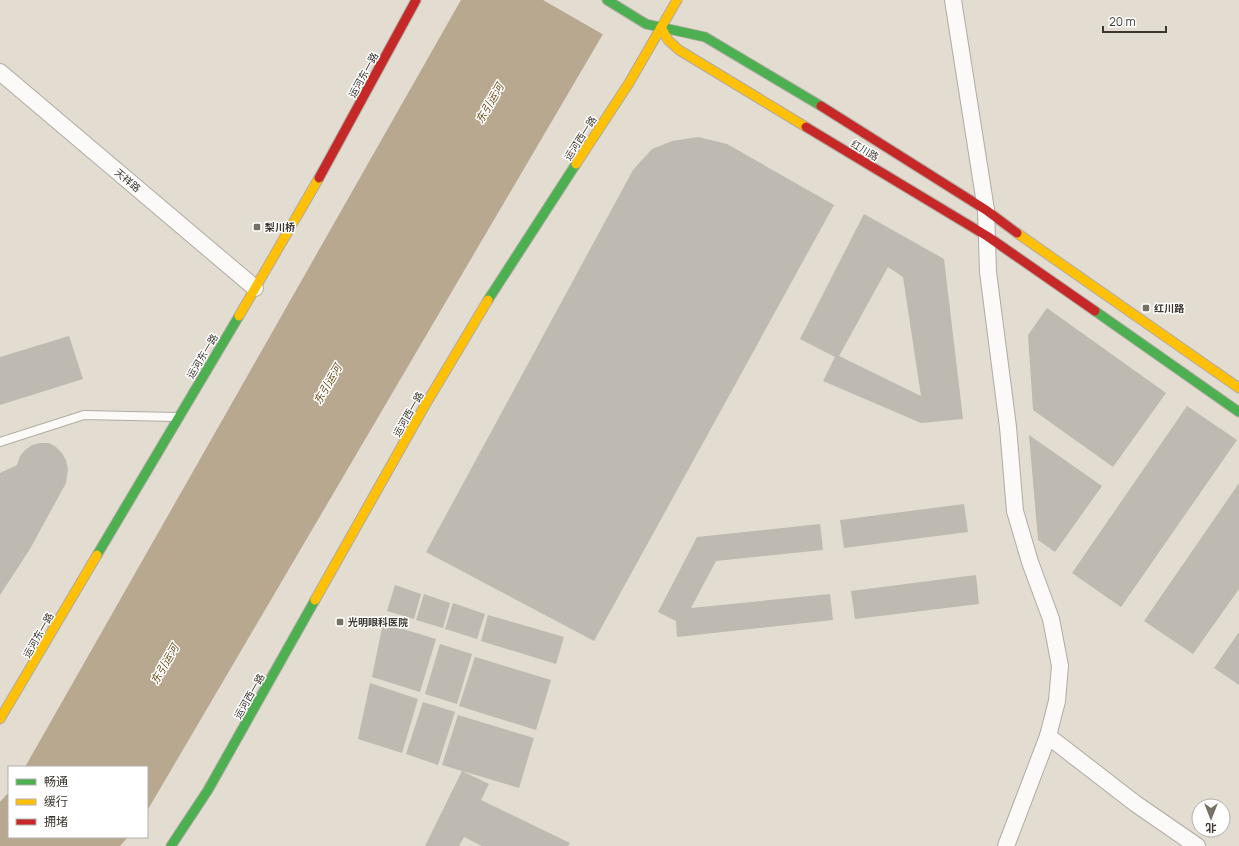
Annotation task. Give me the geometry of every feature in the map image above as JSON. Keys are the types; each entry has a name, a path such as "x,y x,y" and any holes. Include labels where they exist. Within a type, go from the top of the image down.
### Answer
{"street":[{"name":"运河东一路","path":"0,719 255,288 338,144 416,0"},
{"name":"红川路","path":"607,0 646,24 694,33 705,37 809,99 986,210 1043,252 1239,388"},
{"name":"运河西一路","path":"171,846 208,790 424,407 496,288 629,83 677,0"},
{"path":"953,0 986,210 988,272 1008,426 1015,511 1030,562 1051,619 1060,666 1057,702 1048,736 1006,846"},
{"name":"红川路","path":"661,28 668,40 697,63 987,236 1239,412"},
{"name":"天祥路","path":"0,72 255,288"},
{"path":"1048,736 1136,804 1197,846"}],"lane":[{"path":"0,442 84,415 179,417"}],"water":[{"name":"东引运河","path":"461,0 623,0 148,809 148,766 26,766"},
{"path":"8,793 8,838 127,838 120,846 0,846 0,802"}],"pier":[{"path":"543,0 625,0 604,35"}],"building":[{"path":"698,137 727,144 834,205 594,641 426,552 633,170 652,149 672,141"},
{"path":"864,214 944,259 963,419 921,423 823,381 835,357 800,339","holes":["888,267 903,277 921,396 839,356"]},
{"path":"1047,308 1166,393 1113,467 1033,410 1028,335"},
{"path":"69,336 83,379 0,405 0,357"},
{"path":"1187,406 1237,440 1121,607 1072,573"},
{"path":"1029,435 1102,486 1055,552 1038,540"},
{"path":"49,443 62,453 66,460 68,469 66,483 30,549 0,595 0,473 17,465 20,456 25,450 32,445"},
{"path":"1239,483 1239,589 1193,654 1144,621"},
{"path":"964,504 968,532 844,548 840,520"},
{"path":"820,524 823,550 716,561 691,608 830,594 833,620 677,637 676,621 658,612 697,537"},
{"path":"976,575 979,604 855,619 851,591"},
{"path":"395,585 421,594 414,619 387,611"},
{"path":"424,594 450,603 443,628 416,620"},
{"path":"453,603 485,614 477,639 445,629"},
{"path":"488,615 564,637 556,664 481,641"},
{"path":"383,623 436,639 420,692 372,677"},
{"path":"1239,632 1239,685 1214,668"},
{"path":"440,644 472,654 457,704 425,694"},
{"path":"475,657 551,680 536,730 459,706"},
{"path":"370,683 418,699 402,753 358,739"},
{"path":"423,702 455,712 438,765 406,754"},
{"path":"458,715 534,738 519,788 442,765"},
{"path":"462,771 489,784 481,800 570,843 568,846 482,846 464,837 459,846 425,846"}],"traffic: fast":[{"path":"607,0 646,24 705,37 821,106"},
{"path":"488,300 576,164"},
{"path":"1095,311 1239,412"},
{"path":"97,555 239,316"},
{"path":"171,846 208,790 315,600"}],"traffic: slow":[{"path":"576,164 629,83 677,0"},
{"path":"661,27 668,40 679,50 806,127"},
{"path":"239,316 319,178"},
{"path":"1017,233 1239,388"},
{"path":"315,600 424,407 488,300"},
{"path":"0,719 97,555"}],"traffic: jam":[{"path":"319,178 416,0"},
{"path":"821,106 986,210 1017,233"},
{"path":"806,127 987,236 1095,311"}],"place":[{"name":"梨川桥","path":"257,227"},
{"name":"红川路","path":"1146,308"},
{"name":"光明眼科医院","path":"340,622"}]}
